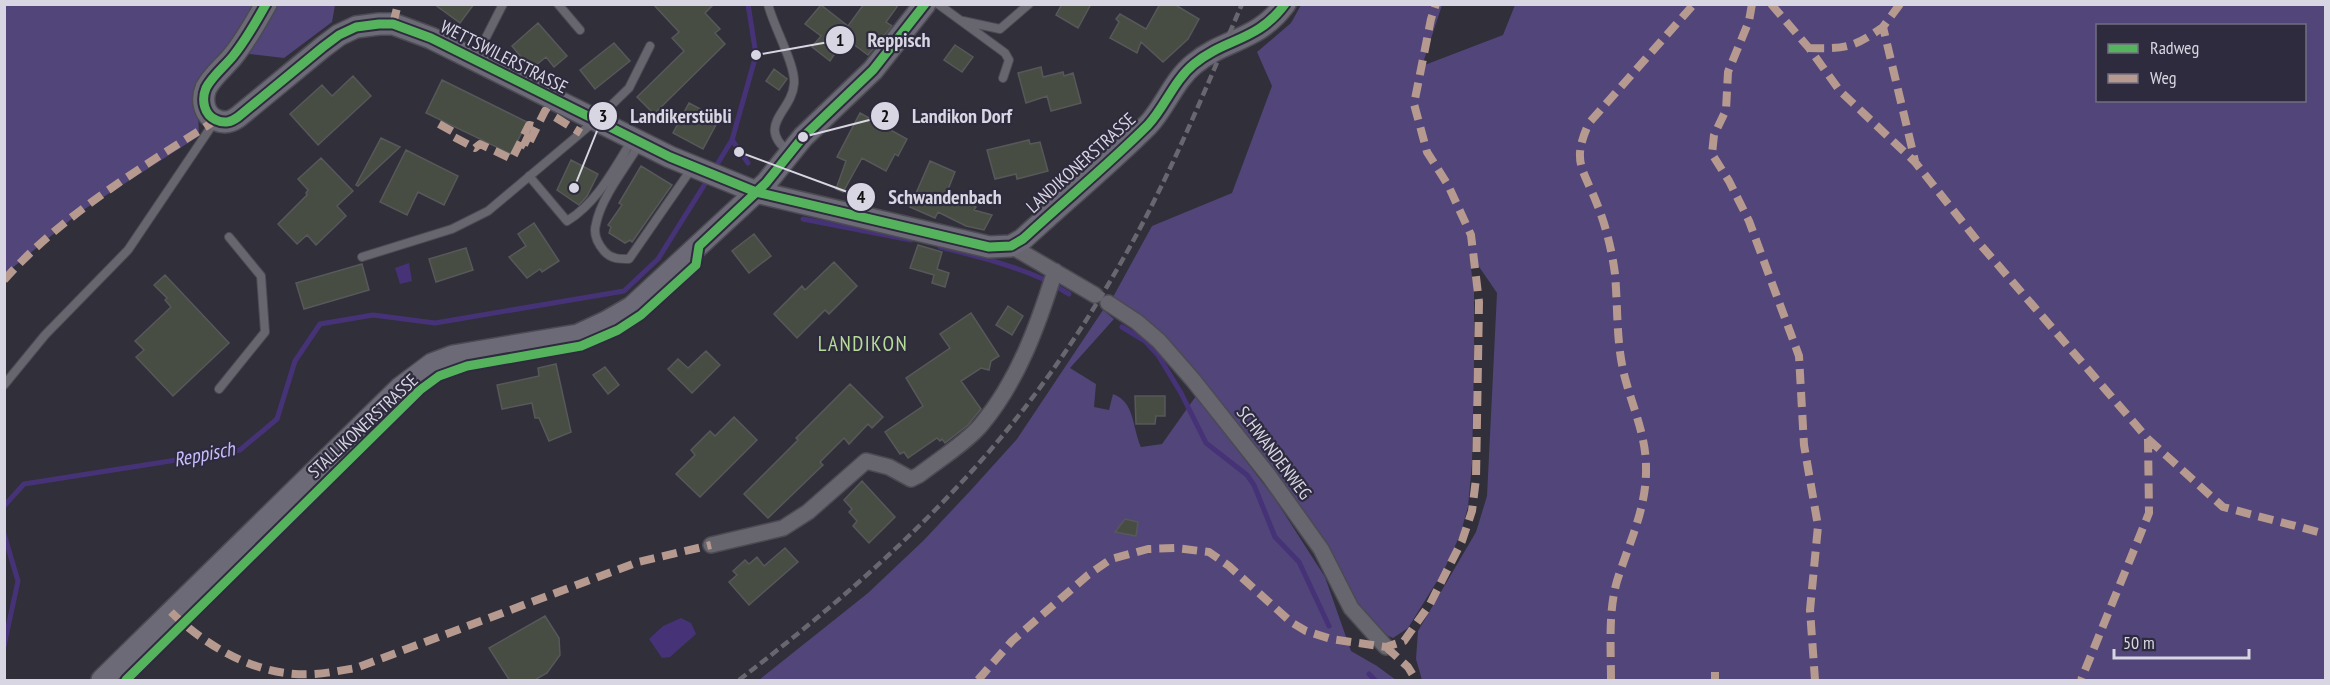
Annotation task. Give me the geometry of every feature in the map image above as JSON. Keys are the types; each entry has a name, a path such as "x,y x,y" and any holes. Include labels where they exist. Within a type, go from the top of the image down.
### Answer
{"street":[{"path":"216,120 208,114 204,106 207,87 233,56 267,4"},
{"name":"STALLIKONERSTRASSE","path":"102,681 400,388 432,364 453,356 578,334 632,307 756,192 803,137 873,70 925,4"},
{"name":"LANDIKONERSTRASSE","path":"1011,246 1023,239 1150,123 1192,65 1207,55 1254,34 1271,20 1284,4"},
{"name":"WETTSWILERSTRASSE","path":"216,120 228,123 238,117 339,35 356,27 379,24 407,28 636,141 756,192"},
{"path":"756,192 989,247 1011,246"},
{"name":"SCHWANDENWEG","path":"1011,246 1137,322 1159,341 1269,476 1321,549 1351,608 1386,647"},
{"path":"711,545 783,528 808,512 866,461 889,467 911,479 920,475 980,427 1004,394 1039,321 1055,271"}],"lane":[{"path":"475,61 503,4"},
{"path":"558,4 580,30"},
{"path":"768,4 771,20 794,73 793,90 777,117 774,127 778,143 790,153"},
{"path":"938,4 1005,53 1009,60 1004,78"},
{"path":"960,21 1000,29 1029,4"},
{"path":"362,257 452,229 488,211 595,121 629,88 651,46"},
{"path":"4,385 45,335 128,250 216,120"},
{"path":"529,176 567,221 583,212 636,141"},
{"path":"636,141 595,226 598,243 608,256 617,260 629,259 695,168"},
{"path":"219,389 265,332 261,276 229,237"}],"shaded area":[{"path":"5,5 335,5 332,22 284,58 233,52 198,109 199,136 80,212 5,274"},
{"path":"1301,5 1442,5 1422,66 1503,35 1515,5 2325,5 2325,680 1422,680 1416,659 1418,631 1476,532 1487,496 1497,293 1469,252 1474,292 1474,361 1472,463 1468,507 1460,535 1444,570 1408,628 1393,638 1379,632 1353,601 1155,329 1113,297 1152,226 1232,193 1272,86 1257,52 1291,23"},
{"path":"409,263 412,281 400,284 395,268"},
{"path":"1103,310 1114,319 1070,368 1096,384 1094,407 1109,410 1113,394 1120,398 1132,416 1141,447 1162,444 1196,396 1275,499 1325,577 1351,651 1396,680 759,680 868,593 924,540 971,490 1017,439"},
{"path":"681,618 691,623 696,634 670,657 662,658 649,639 663,626"}],"building":[{"path":"434,4 474,4 460,23"},
{"path":"653,4 714,4 705,13 720,29 715,33 725,44 654,114 637,97 684,51 672,38 679,32"},
{"path":"864,4 899,4 886,22 892,26 868,55 845,38 830,61 812,47 821,36 805,24 821,5 848,26"},
{"path":"1062,4 1091,4 1078,28 1056,15"},
{"path":"1160,4 1174,4 1199,19 1188,39 1163,62 1141,42 1137,53 1110,38 1119,22 1116,19 1120,14 1146,29"},
{"path":"538,23 567,56 554,67 546,57 531,69 512,46"},
{"path":"614,43 630,61 595,89 580,70"},
{"path":"955,45 973,57 962,72 944,60"},
{"path":"1041,67 1043,77 1063,72 1064,76 1073,73 1081,103 1051,111 1047,96 1026,103 1018,73"},
{"path":"774,69 787,79 779,90 766,81"},
{"path":"353,76 371,96 318,145 290,114 322,85 332,96"},
{"path":"442,80 527,122 511,154 426,113"},
{"path":"689,103 719,119 703,149 673,133"},
{"path":"860,113 907,139 898,156 895,154 886,171 862,158 843,192 836,189 846,161 837,157"},
{"path":"381,138 400,147 358,186 356,185"},
{"path":"1029,140 1030,144 1040,142 1048,171 1017,179 1016,174 995,179 987,150"},
{"path":"406,150 458,176 444,205 418,192 407,215 380,202"},
{"path":"321,158 353,191 337,206 346,216 316,245 307,235 297,244 278,224 307,195 308,190 298,179"},
{"path":"571,160 598,174 587,196 579,205 557,190"},
{"path":"930,161 955,172 947,192 976,207 974,210 992,215 984,230 966,226 938,212 935,218 910,207"},
{"path":"641,166 672,185 632,242 630,240 625,243 609,233 611,227 608,225 622,205 619,203"},
{"path":"534,223 559,261 542,272 540,269 527,278 509,257 526,246 518,234"},
{"path":"754,234 771,256 749,273 732,251"},
{"path":"918,245 942,252 937,269 949,273 945,287 932,283 934,275 910,268"},
{"path":"466,248 473,270 436,282 429,259"},
{"path":"834,262 857,286 829,314 825,310 797,338 774,314 802,286 805,290"},
{"path":"362,264 369,290 304,309 296,283"},
{"path":"165,275 229,343 173,396 136,357 144,350 135,341 171,307 165,300 167,298 154,285"},
{"path":"1008,306 1023,316 1012,335 996,325"},
{"path":"971,313 999,356 991,361 989,370 981,368 961,381 981,409 968,425 945,443 942,439 940,441 937,438 908,458 904,452 900,454 885,432 923,406 906,378 950,348 940,334"},
{"path":"706,351 720,365 692,393 668,369 678,359 688,368"},
{"path":"556,364 571,432 549,441 539,418 535,418 532,403 502,409 497,385 539,376 538,368"},
{"path":"605,367 619,385 608,394 593,375"},
{"path":"850,384 883,417 872,428 868,424 849,444 844,438 820,462 823,465 768,518 744,494"},
{"path":"1135,396 1165,396 1165,416 1156,416 1155,424 1136,424"},
{"path":"734,417 757,440 700,497 676,474 695,455 691,450 710,431 715,436"},
{"path":"862,481 895,517 869,543 853,526 857,521 849,512 852,509 844,500"},
{"path":"1125,519 1138,522 1136,536 1115,532"},
{"path":"785,548 798,562 749,605 729,582 737,575 733,571 745,560 749,564 757,557 764,566"},
{"path":"545,616 559,638 560,655 547,673 533,681 510,681 489,648"}],"waterway":[{"name":"Reppisch","path":"713,171 732,140 756,55 748,4"},
{"path":"732,140 748,163"},
{"name":"Reppisch","path":"4,506 24,484 240,450 277,419 295,361 320,324 373,315 435,323 624,291 658,259 708,179"},
{"path":"803,219 911,240"},
{"path":"940,247 1005,265 1043,279"},
{"path":"1059,288 1069,294"},
{"path":"1122,327 1145,341 1158,355 1181,393 1206,443 1247,475 1254,485 1275,537 1299,562 1329,626"},
{"name":"Reppisch","path":"4,534 18,581 4,646"},
{"path":"1369,674 1375,680"}],"railway":[{"path":"739,680 825,611 907,538 983,459 1048,377 1087,319 1140,228 1186,133 1242,4"}],"marked path":[{"path":"393,24 398,4"},
{"path":"978,680 1012,641 1088,575 1111,559 1148,549 1175,548 1209,552 1229,566 1291,622 1306,631 1331,639 1386,647 1404,641 1430,604 1462,541 1472,511 1476,479 1479,302 1471,235 1448,185 1427,152 1414,104 1436,4"},
{"path":"1611,680 1612,605 1617,581 1644,497 1646,467 1641,433 1622,365 1615,274 1610,248 1600,212 1581,165 1581,147 1589,123 1694,4"},
{"path":"1752,4 1749,21 1728,72 1726,110 1714,135 1712,154 1729,181 1749,221 1799,356 1804,445 1818,526 1810,610 1815,680"},
{"path":"1771,4 1809,48 1840,91 1915,162 1979,243 2148,439 2149,513 2081,680"},
{"path":"1900,4 1883,27 1915,161"},
{"path":"1809,48 1849,46 1883,27"},
{"path":"439,124 455,133 454,137 475,148 480,144 512,159 529,125 533,126 524,145 527,147 545,111 581,133"},
{"path":"4,280 52,233 104,193 216,120"},
{"path":"2148,439 2223,507 2326,534"},
{"path":"171,612 219,649 256,666 295,674 325,673 356,668 638,562 711,545"},
{"path":"1386,647 1408,667 1416,680"},
{"path":"1715,672 1715,680"}],"cycle path":[{"path":"266,4 242,44 206,88 204,97 206,111 216,120 228,122 238,117 339,35 356,27 393,24 431,38 670,157 756,192 989,247 1011,246 1023,239 1148,125 1187,70 1217,49 1263,26 1285,4"},
{"path":"126,680 420,390 439,376 467,366 581,346 618,330 641,315 696,265 699,246 766,183 803,137 873,70 925,4"}],"place":[{"name":"Reppisch","path":"756,55"},
{"name":"Landikon Dorf","path":"803,137"},
{"name":"Schwandenbach","path":"739,152"},
{"name":"Landikerstübli","path":"574,188"}],"district":[{"name":"LANDIKON","path":"863,344"}]}
